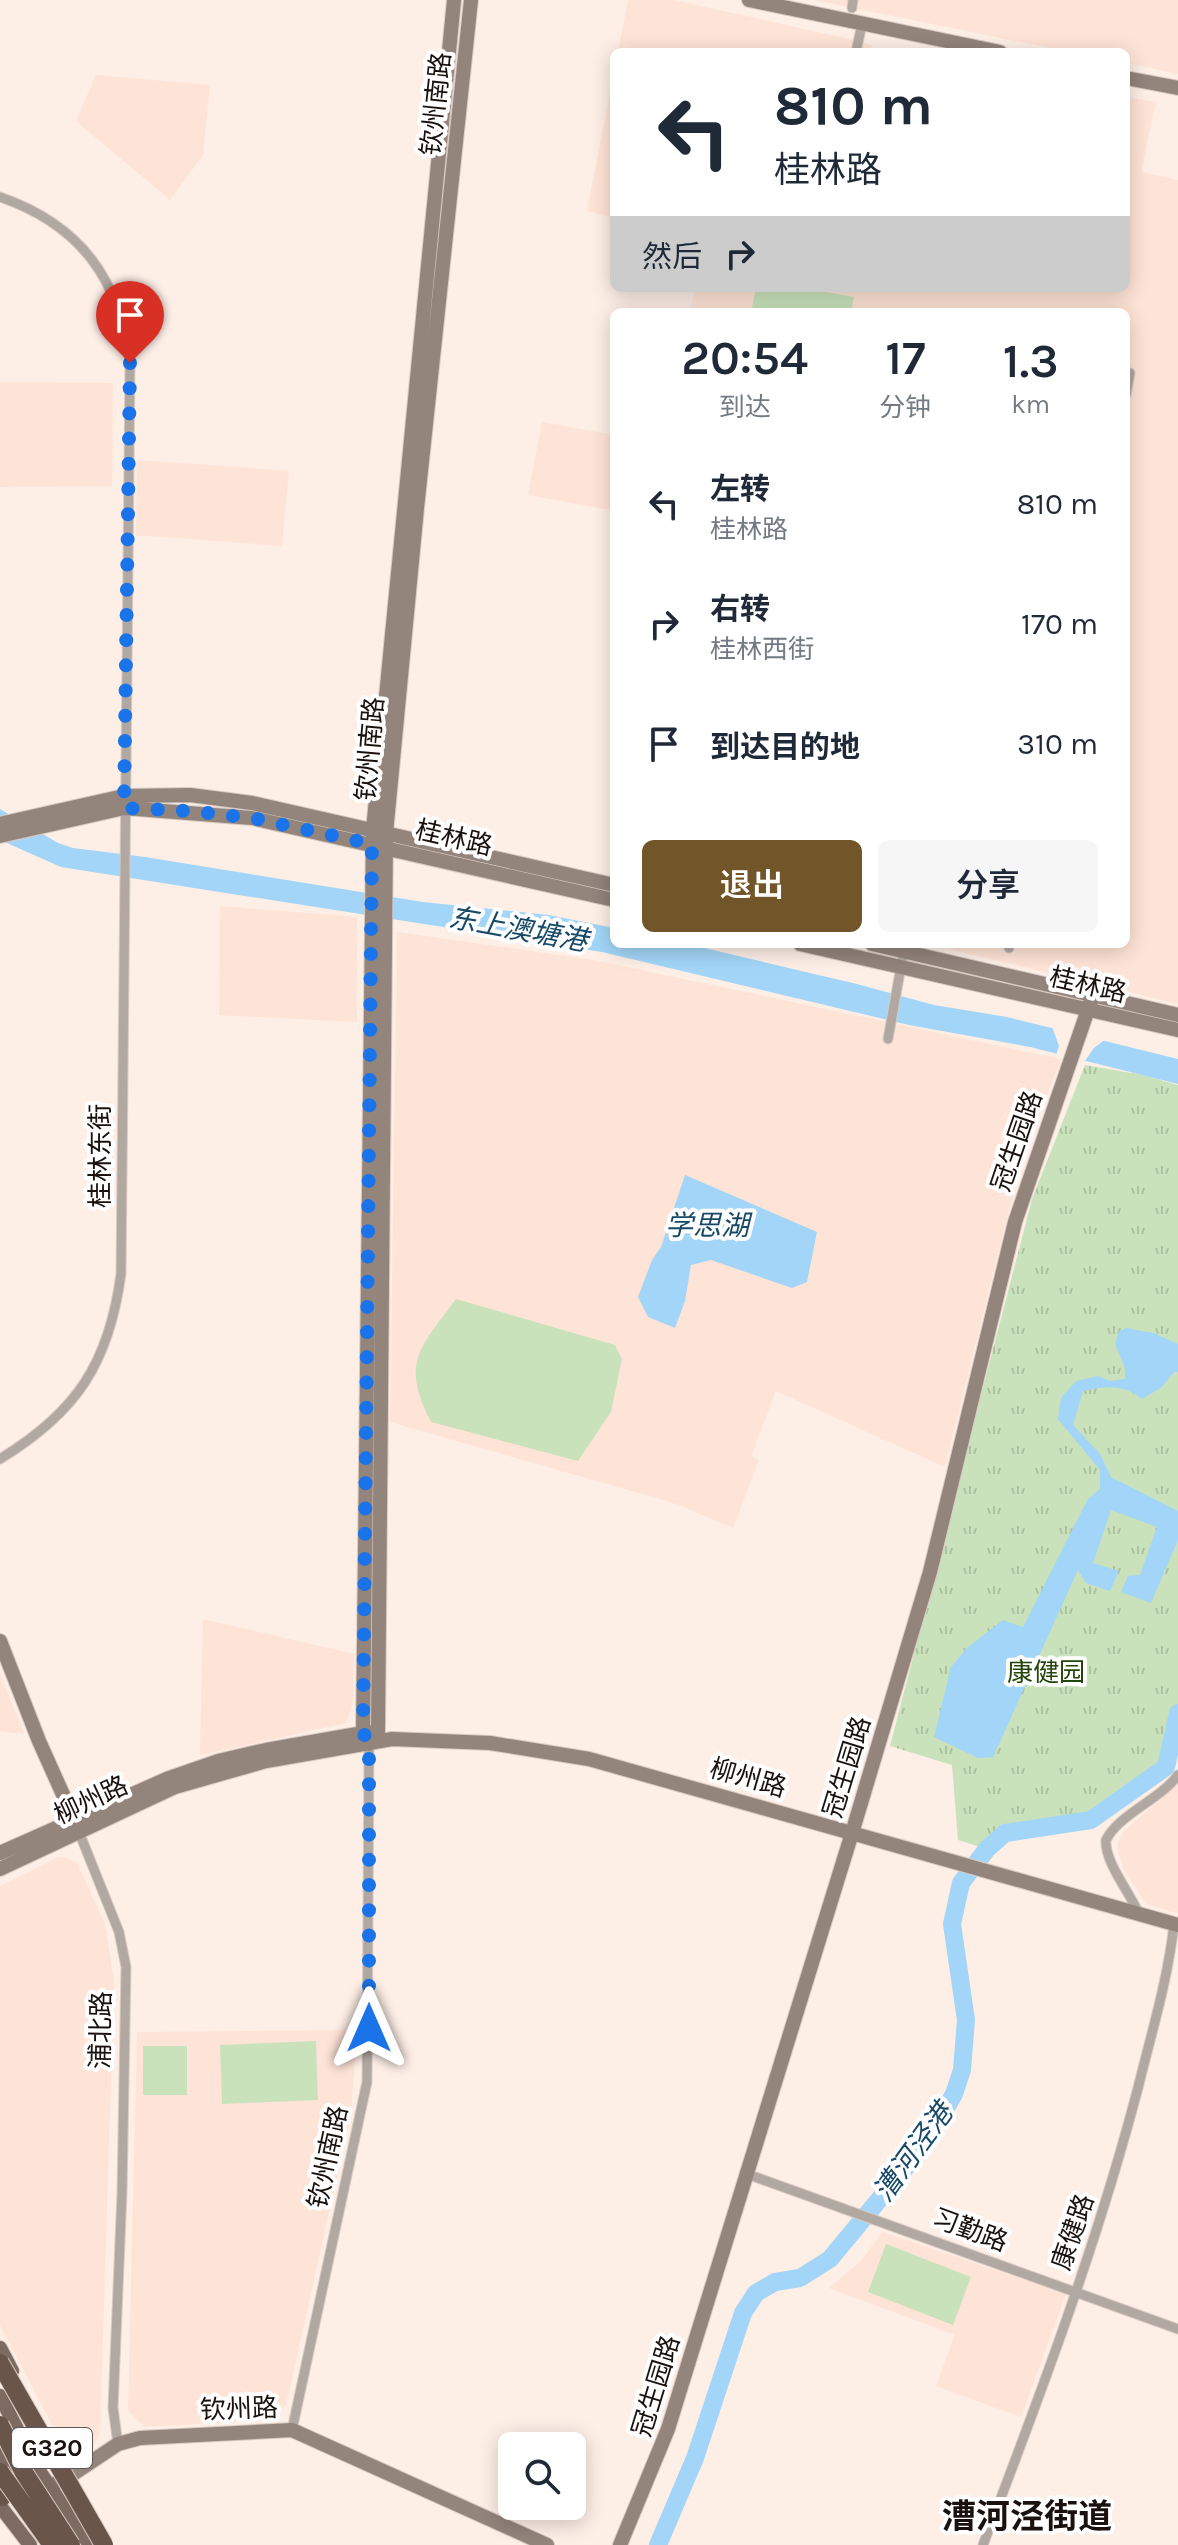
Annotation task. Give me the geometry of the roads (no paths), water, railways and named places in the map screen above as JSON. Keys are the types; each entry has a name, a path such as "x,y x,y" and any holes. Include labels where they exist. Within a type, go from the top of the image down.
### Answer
{"highway":[{"path":"0,2363 101,2545"},
{"path":"0,2379 43,2466 101,2545"},
{"path":"0,2425 23,2471 71,2545"},
{"path":"0,2472 52,2545"},
{"path":"1,2505 39,2545"}],"main road":[{"name":"G320","path":"0,2348 67,2478 110,2545"},
{"path":"0,2396 37,2468 90,2545"},
{"path":"0,2455 21,2500 52,2545"},
{"path":"1,2505 30,2545"}],"street":[{"name":"钦州南路","path":"292,2430 367,2082 379,839 454,0"},
{"name":"钦州南路","path":"379,839 471,0"},
{"path":"749,0 980,48"},
{"path":"857,48 862,24"},
{"path":"1130,79 1178,88"},
{"name":"桂林东街","path":"0,197 46,217 86,251 111,290 126,336 130,363 121,1274 115,1315 102,1352 84,1385 60,1415 30,1441 0,1459"},
{"name":"桂林路","path":"0,824 124,802 190,795 252,803 610,899"},
{"name":"桂林路","path":"0,836 124,802"},
{"name":"桂林路","path":"379,839 610,884"},
{"name":"桂林路","path":"818,948 1178,1030"},
{"name":"桂林路","path":"904,948 1178,1015"},
{"path":"889,1034 904,948"},
{"name":"冠生园路","path":"620,2545 661,2451 852,1833 930,1572 1015,1222 1093,995"},
{"name":"浦北路","path":"0,1641 119,1932 126,1967 122,2193 113,2408 118,2444"},
{"name":"柳州路","path":"0,1869 169,1778 218,1761 266,1750 370,1736 490,1743 576,1756 1176,1924"},
{"path":"1139,1914 1126,1886 1110,1863 1106,1840 1115,1828 1156,1797 1178,1775"},
{"name":"柳州路","path":"0,1853 77,1826"},
{"name":"康健路","path":"983,2545 1076,2291 1117,2166 1166,1978 1176,1924"},
{"name":"习勤路","path":"747,2174 1178,2329"},
{"name":"钦州路","path":"21,2500 67,2478 118,2444 140,2438 292,2430 547,2545"},
{"path":"1,2505 21,2500"}],"water":[{"name":"东上澳塘港","path":"0,809 58,843 73,848 423,902 549,915 610,927 610,948 704,948 934,1005 1007,1017 1178,1059 1178,1084 1030,1047 909,1025 602,952 61,867 0,840"},
{"name":"学思湖","path":"685,1175 817,1232 807,1282 792,1288 711,1260 691,1265 685,1301 675,1328 648,1317 638,1297 652,1260 661,1247"},
{"path":"1126,1328 1153,1333 1178,1344 1178,1372 1174,1372 1162,1387 1142,1399 1114,1388 1083,1391 1073,1425 1100,1454 1111,1477 1178,1511 1178,1540 1151,1603 1121,1592 1128,1576 1140,1575 1157,1527 1111,1510 1093,1563 1119,1571 1110,1591 1086,1583 1078,1570 993,1757 978,1758 934,1737 951,1667 967,1648 1003,1620 1023,1627 1088,1499 1100,1489 1100,1470 1058,1419 1061,1398 1076,1381 1098,1376 1110,1381 1125,1379 1125,1368 1115,1344 1119,1331"}],"waterway":[{"name":"漕河泾港","path":"658,2545 695,2458 743,2313 756,2293 775,2282 800,2278 830,2259 926,2143 954,2094 962,2070 966,2020 952,1924 961,1883 987,1849 1005,1833 1091,1820 1166,1767 1178,1713"}],"district":[{"name":"漕河泾街道","path":"1027,2517"}],"park label":[{"name":"康健园","path":"1046,1672"}]}
